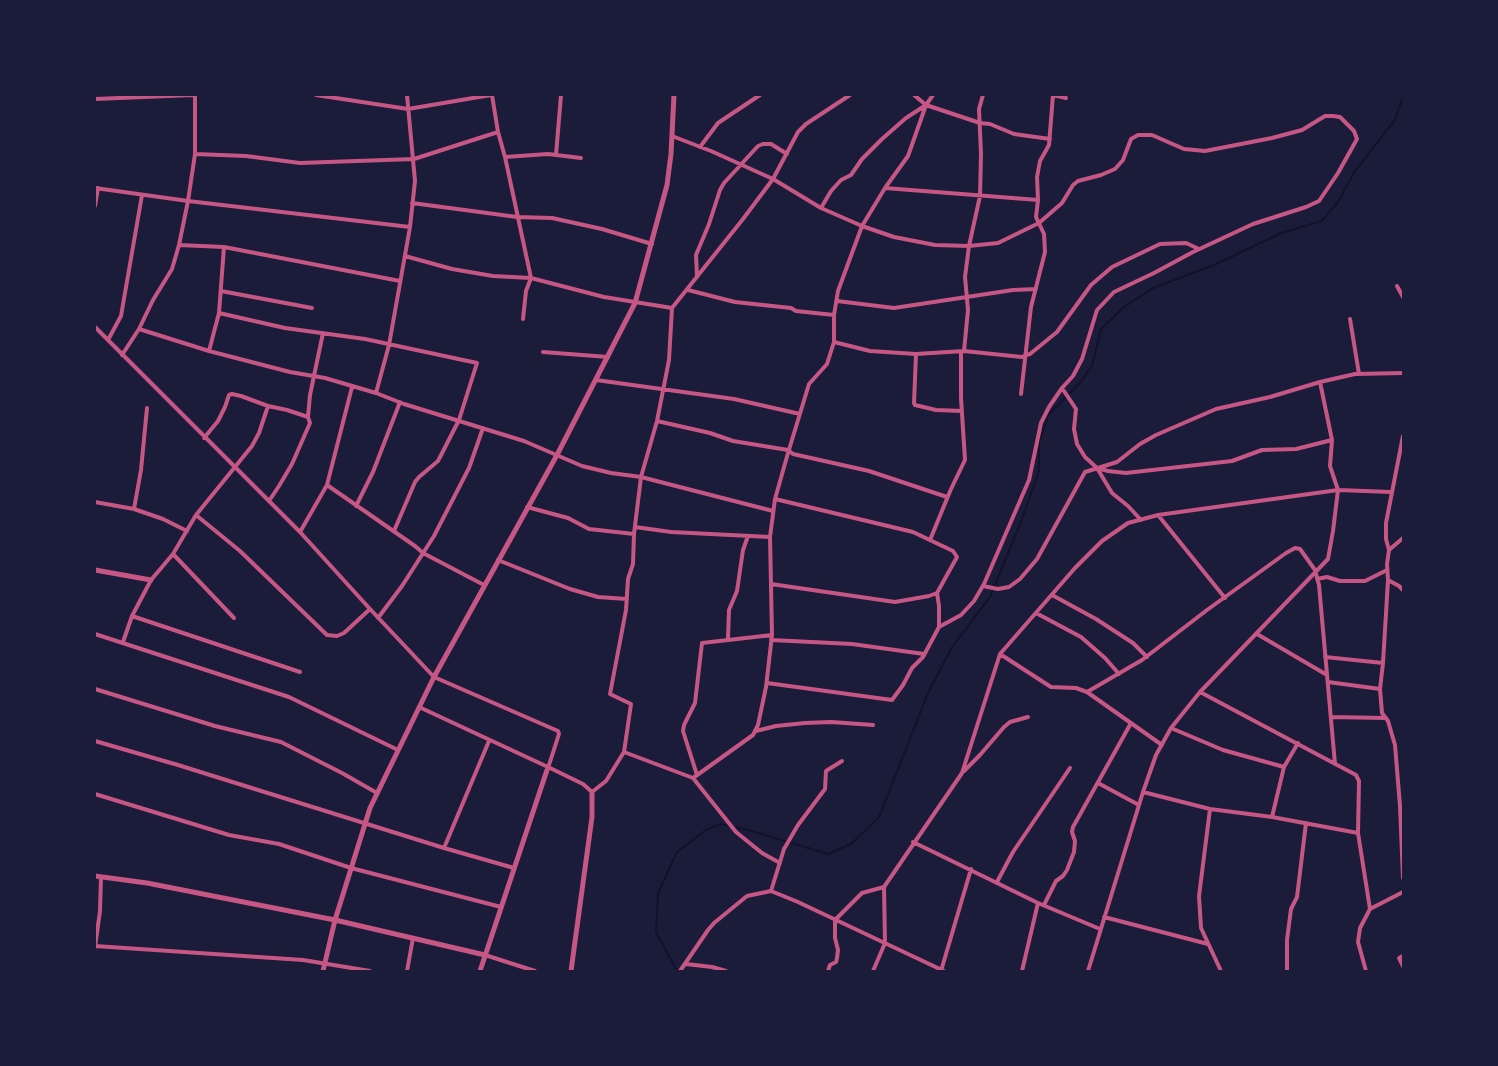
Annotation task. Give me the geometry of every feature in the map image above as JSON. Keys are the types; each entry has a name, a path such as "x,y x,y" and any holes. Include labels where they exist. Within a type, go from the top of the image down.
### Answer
{"street":[{"path":"95,99 194,95 195,154 179,244 172,269 153,300 139,329 122,355"},
{"path":"316,95 408,109 492,95 498,132 532,278 526,292 522,319"},
{"path":"376,393 389,345 410,227 415,181 407,95"},
{"path":"556,155 561,95"},
{"path":"323,971 335,920 365,823 377,793 434,677 527,507 558,455 635,303 667,185 674,95"},
{"path":"700,147 718,123 760,95"},
{"path":"592,792 606,781 624,752 631,704 610,694 627,599 628,579 633,564 634,534 641,477 657,421 669,360 672,308 688,290 773,179 798,132 806,124 850,95"},
{"path":"914,95 926,105 980,123 990,124 1014,134 1050,139"},
{"path":"695,777 756,731 767,683 772,635 770,537 775,499 788,450 809,384 827,364 834,342 834,315 838,291 862,226 885,188 908,156 926,105 933,95"},
{"path":"930,540 947,497 965,460 962,411 963,351 968,310 965,277 969,246 980,196 979,109 983,95"},
{"path":"1021,394 1031,307 1046,246 1044,234 1036,217 1038,200 1037,177 1040,161 1049,145 1053,95 1066,98"},
{"path":"821,208 831,191 851,174 862,159 882,139 906,118 926,105"},
{"path":"672,136 773,179 821,208 862,226 902,239 935,245 969,246 998,243 1039,223 1062,203 1073,185 1078,181 1115,169 1123,160 1132,140 1138,135 1152,135 1184,149 1205,151 1302,130 1325,116 1340,118 1354,131 1357,139 1338,173 1319,201 1306,208 1253,224 1199,249 1114,292 1097,310 1082,359 1073,376 1041,423 1029,480 994,565 974,601 961,615 939,627"},
{"path":"195,154 246,156 300,163 414,159 498,132"},
{"path":"697,277 696,254 724,183 758,146 771,144 787,154"},
{"path":"505,157 533,154 581,158"},
{"path":"95,206 96,188 188,201 410,227"},
{"path":"885,188 1038,200"},
{"path":"108,340 121,316 142,195"},
{"path":"412,203 517,216 552,218 602,229 652,244"},
{"path":"834,342 870,352 916,354 963,351 1022,356 1030,354 1057,332 1091,285 1112,267 1160,244 1186,243 1199,249"},
{"path":"179,244 224,247 400,280"},
{"path":"208,350 220,313 224,247"},
{"path":"405,256 452,269 494,276 532,278 604,297 672,308"},
{"path":"1397,286 1403,297"},
{"path":"837,301 894,308 1013,290 1036,289"},
{"path":"221,290 312,308"},
{"path":"688,290 735,302 834,315"},
{"path":"220,313 285,328 389,345 477,363 459,420 438,461 419,476 415,482 394,531"},
{"path":"1350,319 1359,374"},
{"path":"95,328 300,532 434,677 558,731 559,734 548,768 480,971"},
{"path":"139,329 208,350 290,372 325,378 376,393 524,441 582,466 611,473 641,477 773,511"},
{"path":"269,501 282,481 305,437 310,423 308,416 313,376 323,333"},
{"path":"543,352 608,357"},
{"path":"916,354 915,406 936,410 962,411"},
{"path":"983,586 998,589 1009,587 1020,578 1037,559 1085,472 1118,462 1140,444 1156,435 1216,409 1270,397 1320,382 1359,374 1403,373"},
{"path":"596,380 734,399 800,414"},
{"path":"1088,971 1156,755 1171,728 1200,692 1328,558 1338,490 1330,466 1332,440 1320,382"},
{"path":"300,532 327,485 352,387"},
{"path":"1063,390 1076,409 1074,429 1077,444 1085,457 1097,468 1112,494 1128,506 1141,520"},
{"path":"204,438 218,421 229,395 241,396 268,406 308,416"},
{"path":"356,506 373,472 400,402"},
{"path":"123,642 132,616 151,580 173,554 196,515 252,446 259,433 268,406"},
{"path":"134,509 147,408"},
{"path":"657,421 710,433 732,441 788,450 793,454 870,471 947,497"},
{"path":"378,618 402,586 434,536 468,468 484,428"},
{"path":"1403,436 1386,523 1386,539 1389,550 1388,580 1380,689 1382,713 1394,745 1400,806 1403,877"},
{"path":"1097,468 1126,472 1196,466 1232,461 1262,450 1296,449 1332,440"},
{"path":"327,485 416,546 423,553 484,585"},
{"path":"962,773 1000,654 1075,568 1102,542 1128,523 1158,515 1338,490 1391,492"},
{"path":"767,683 892,700 912,668 924,654 939,627 937,593 957,557 953,551 913,532 775,499"},
{"path":"95,502 134,509 163,519 187,531"},
{"path":"527,507 568,518 589,529 634,534"},
{"path":"196,515 240,551 327,635 337,636 344,633 370,609"},
{"path":"1158,515 1225,598"},
{"path":"635,527 671,532 704,532 770,537"},
{"path":"728,639 730,610 737,591 743,550 748,536"},
{"path":"1389,550 1403,538"},
{"path":"1088,692 1147,656 1295,548 1300,549 1315,570 1317,578 1335,764"},
{"path":"173,554 234,618"},
{"path":"498,560 570,589 598,596 627,599"},
{"path":"95,570 151,580"},
{"path":"1317,578 1327,577 1352,582 1365,581 1387,570"},
{"path":"1388,580 1403,590"},
{"path":"771,584 895,602 937,593"},
{"path":"1052,595 1118,633 1147,656"},
{"path":"1036,613 1081,637 1105,658 1119,674"},
{"path":"132,616 300,672"},
{"path":"95,634 289,697 398,750"},
{"path":"1257,634 1327,675"},
{"path":"772,635 702,643 695,703 683,731 695,777 718,810 736,832 762,853 780,863"},
{"path":"771,640 852,644 924,654"},
{"path":"1000,654 1051,687 1076,688 1088,692 1162,745"},
{"path":"1325,657 1383,663"},
{"path":"1328,682 1380,689"},
{"path":"95,689 215,726 281,742 377,793"},
{"path":"1200,692 1356,775 1359,781 1358,833 1370,909"},
{"path":"419,707 583,784 592,792 592,817 571,971"},
{"path":"873,971 885,943 884,887 962,773 1004,727 1010,722 1028,717"},
{"path":"1331,717 1385,718"},
{"path":"756,731 776,726 805,723 831,722 872,725"},
{"path":"1044,906 1056,881 1067,870 1074,852 1073,827 1131,723"},
{"path":"1171,728 1223,750 1284,767"},
{"path":"95,741 514,868"},
{"path":"444,848 489,741"},
{"path":"1272,817 1284,767 1298,744"},
{"path":"624,752 695,777"},
{"path":"770,891 789,839 825,789 826,770 842,761"},
{"path":"997,882 1013,852 1070,768"},
{"path":"1098,782 1140,805"},
{"path":"1144,792 1210,809 1272,817 1358,833"},
{"path":"95,794 229,835 279,844 351,868 501,907"},
{"path":"1210,809 1199,896 1201,928 1221,971"},
{"path":"1287,971 1287,940 1291,909 1297,897 1306,823"},
{"path":"914,842 1044,906 1100,929"},
{"path":"680,971 714,923 747,896 770,891 798,902 942,971 971,869"},
{"path":"370,971 303,960 95,946 100,911 98,876 147,883 335,920 485,955 535,971"},
{"path":"828,971 830,965 836,962 838,958 835,920 862,893 884,887"},
{"path":"1366,971 1358,942 1360,928 1370,909 1403,892"},
{"path":"1022,971 1038,903"},
{"path":"1104,917 1208,944"},
{"path":"407,971 413,938"},
{"path":"1403,956 1399,958 1403,966"},
{"path":"686,964 712,967 726,971"}],"waterway":[{"path":"677,971 656,932 658,893 677,852 706,830 720,824 745,829 828,854 851,844 879,817 928,693 952,647 990,597 1022,519 1039,471 1039,443 1048,415 1079,384 1092,366 1101,329 1124,307 1153,288 1214,265 1281,233 1322,221 1338,202 1355,171 1395,120 1403,97"}]}
